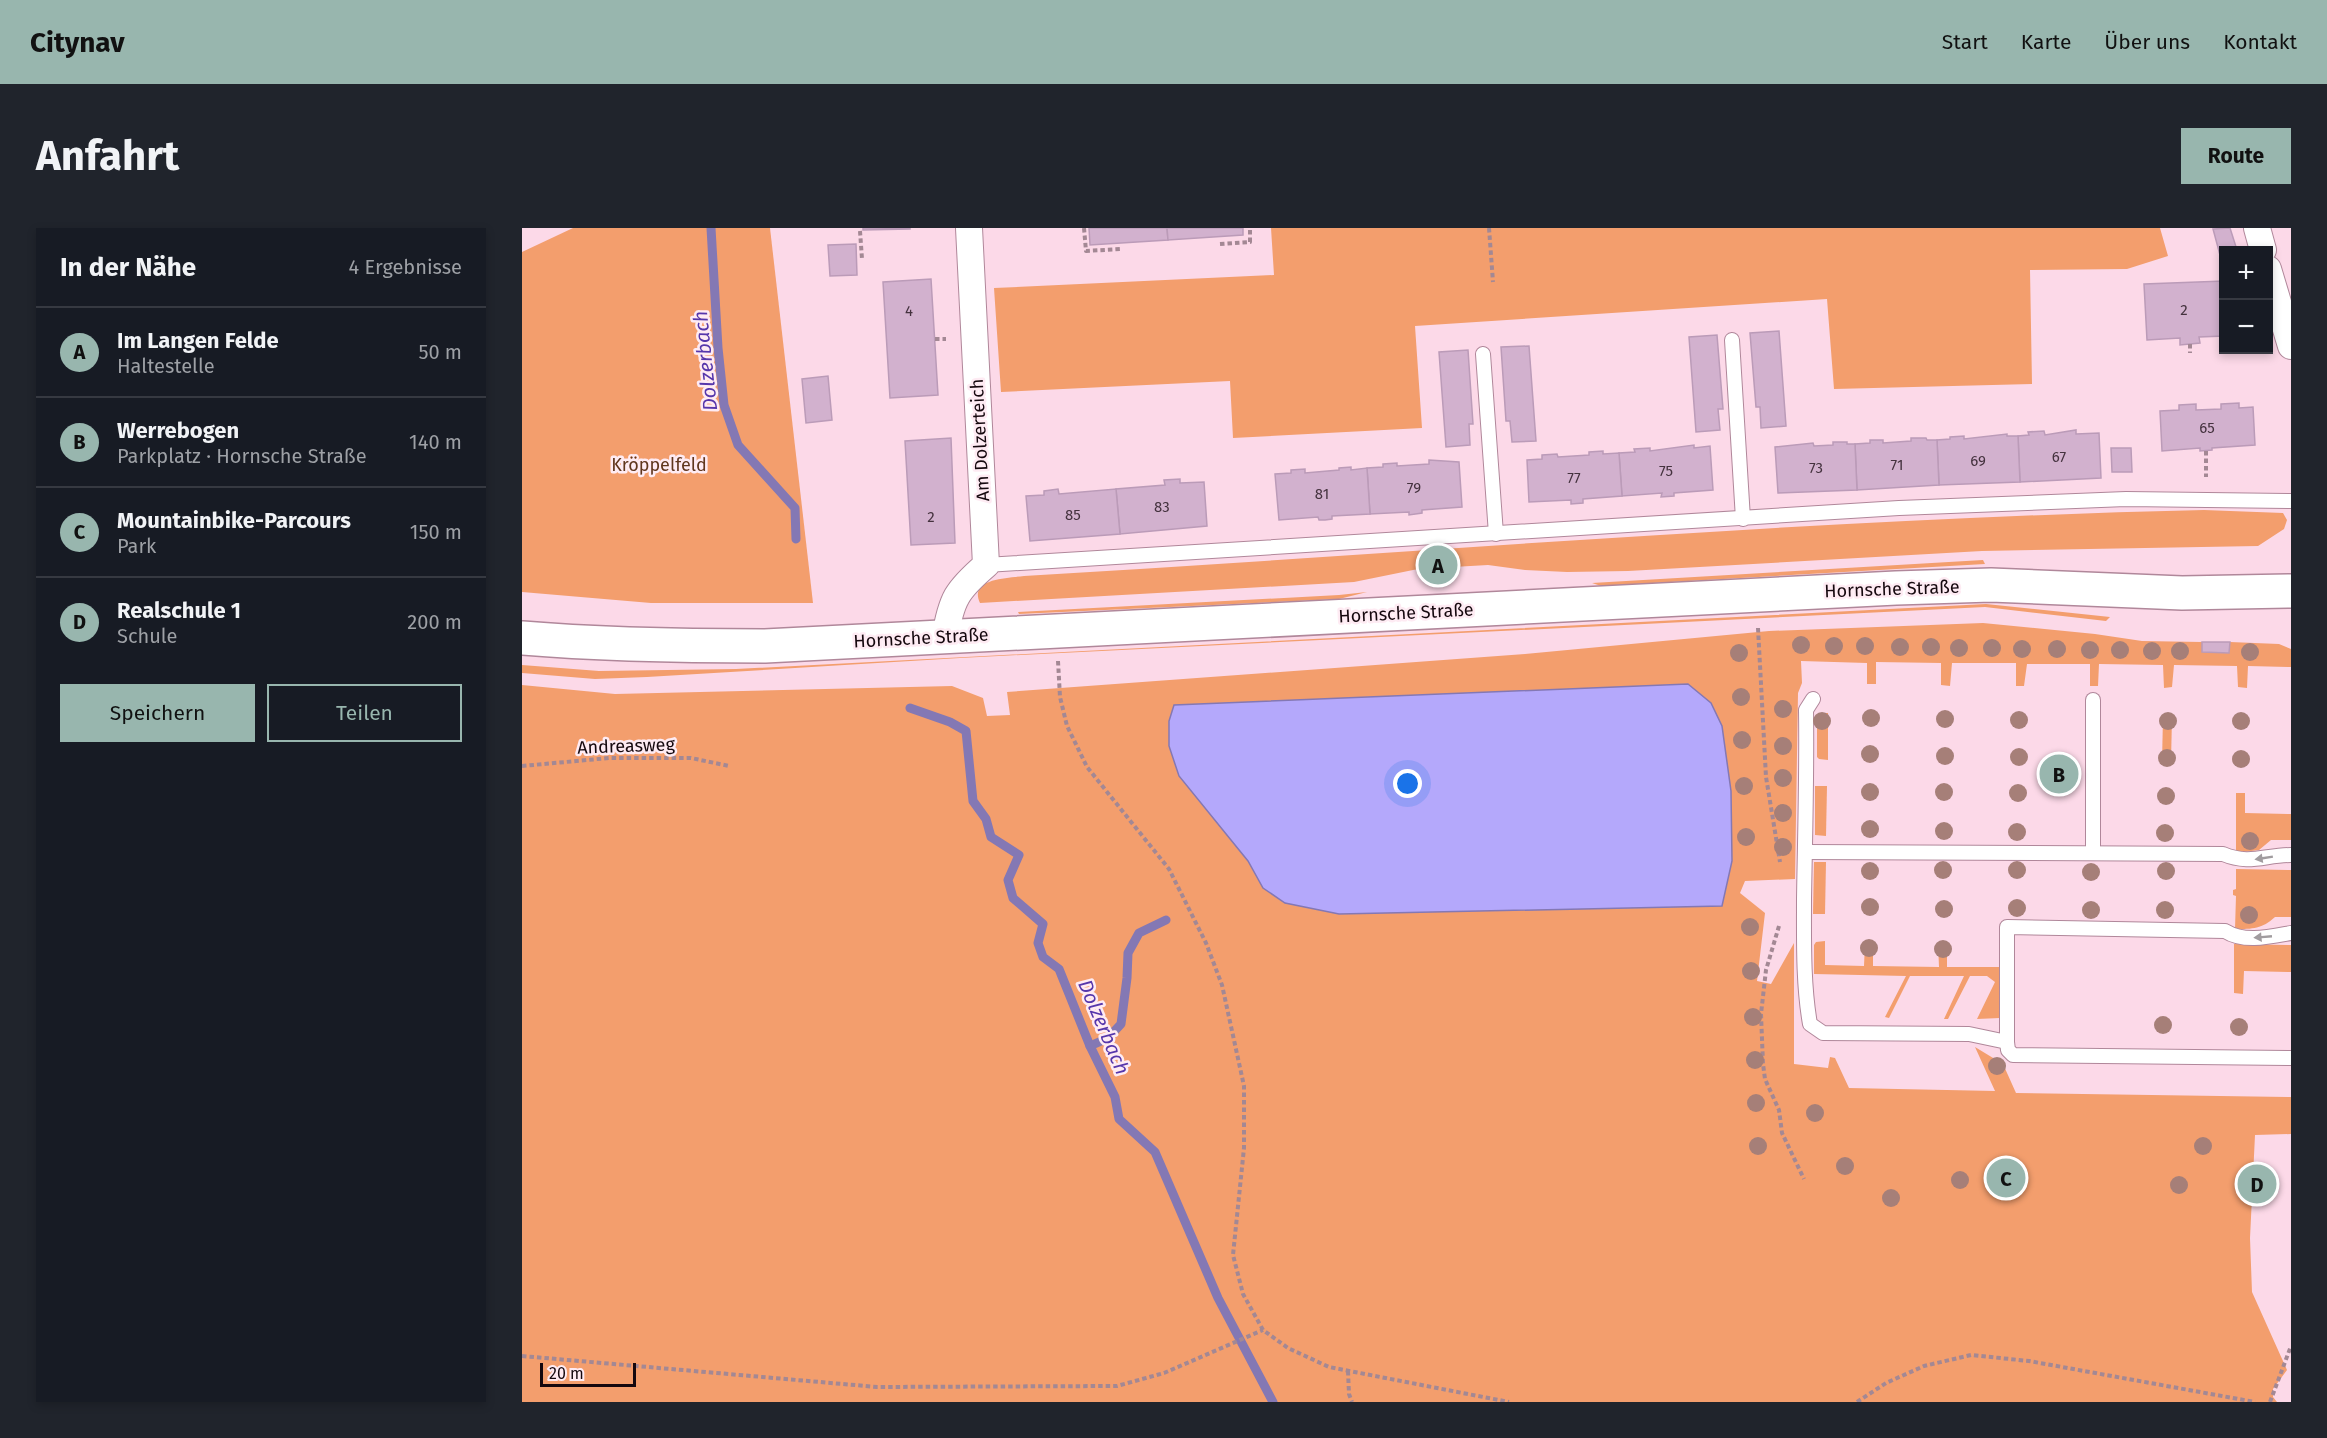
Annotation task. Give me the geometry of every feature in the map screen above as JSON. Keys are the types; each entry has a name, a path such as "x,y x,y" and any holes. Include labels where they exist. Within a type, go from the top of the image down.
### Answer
{"main road":[{"name":"Hornsche Straße","path":"522,638 599,644 765,646 1896,588 1991,585 2182,593 2291,591"}],"street":[{"name":"Am Dolzerteich","path":"969,228 986,565"},
{"path":"2257,228 2262,246"},
{"path":"2277,274 2291,346"},
{"path":"945,638 950,610 962,585 986,565"}],"lane":[{"path":"1732,340 1743,519"},
{"path":"1482,354 1496,534"},
{"path":"986,565 1899,508 2115,499 2206,498 2291,501"},
{"path":"1813,699 1806,710 1804,926 1807,1008 1810,1024 1823,1033 1969,1034 2007,1042"},
{"path":"2093,700 2093,853"},
{"path":"1805,852 2223,854 2236,860 2259,860 2291,855"},
{"path":"2291,933 2265,938 2235,937 2225,931 2007,927 2007,1042 2008,1050 2013,1055 2291,1058"}],"path":[{"path":"1084,228 1086,251 1121,249"},
{"path":"1220,244 1250,242 1250,228"},
{"path":"1489,228 1493,282"},
{"path":"860,231 862,259"},
{"path":"2190,344 2190,353"},
{"path":"2206,451 2206,469"},
{"path":"1757,623 1766,777 1781,868"},
{"path":"1059,631 1060,697 1067,726 1087,767 1169,869 1206,943 1222,985 1244,1086 1244,1148 1233,1255 1243,1294 1263,1330 1298,1353 1329,1367 1509,1402"},
{"name":"Andreasweg","path":"522,766 609,758 691,758 729,766"},
{"path":"1780,916 1779,928 1766,970 1761,1014 1763,1064 1765,1079 1779,1110 1782,1133 1804,1179"},
{"path":"522,1356 877,1387 1118,1386 1164,1373 1263,1330"},
{"path":"2270,1402 2291,1346"},
{"path":"1857,1402 1886,1383 1924,1366 1971,1355 2029,1361 2255,1402"},
{"path":"1348,1371 1349,1394 1352,1402"}],"green space":[{"name":"Kröppelfeld","path":"573,228 770,228 813,603 651,603 522,592 522,252"},
{"path":"1271,228 2160,228 2168,256 2127,269 2030,270 2032,384 1834,389 1827,299 1415,326 1422,428 1233,438 1230,381 1001,392 994,288 1274,275"},
{"path":"2204,510 2283,513 2287,520 2284,529 2258,546 1982,551 1628,571 1567,572 1488,565 1418,569 1354,582 980,603 978,595 985,584 992,581 1024,576 1761,529 2056,514"},
{"path":"1983,560 1985,564 1601,586 1592,583"},
{"path":"1367,592 1339,599 1019,614 1018,612 1339,595"},
{"path":"1986,604 2110,617 2106,621 1985,607 960,658 647,677 595,679 522,673 522,665 599,671 736,669"},
{"path":"1983,623 2142,641 2202,642 2202,652 2229,653 2230,642 2279,644 2291,649 2291,667 2248,666 2247,688 2238,687 2237,666 2174,665 2172,687 2164,688 2163,665 2099,664 2098,686 2090,686 2090,664 2027,664 2024,686 2016,686 2016,663 1952,663 1950,686 1941,685 1941,663 1876,662 1876,684 1867,684 1867,663 1801,661 1802,683 1798,693 1795,879 1745,881 1740,893 1765,913 1757,981 1771,984 1794,943 1794,1064 1828,1068 1830,1057 1835,1058 1849,1088 1995,1091 1975,1047 2003,1064 2016,1093 2291,1097 2291,1134 2255,1135 2250,1238 2252,1292 2287,1370 2273,1389 2273,1397 2277,1402 522,1402 522,685 615,694 952,686 983,698 987,716 1010,715 1007,692 1525,654 1769,631"},
{"path":"1820,713 1828,713 1828,760 1817,757 1817,717"},
{"path":"2163,716 2172,716 2171,763 2162,763"},
{"path":"1815,786 1827,786 1826,836 1815,835"},
{"path":"2236,793 2245,793 2245,813 2291,814 2291,840 2271,840 2259,850 2236,853"},
{"path":"1814,862 1826,862 1825,914 1813,914"},
{"path":"2236,869 2291,870 2291,917 2275,917 2257,928 2235,929 2236,896 2233,895 2233,890 2236,889"},
{"path":"1825,941 1825,965 1864,966 1865,943 1873,943 1873,966 1939,967 1938,943 1947,943 1947,967 2000,967 2000,1018 1977,1019 1995,982 1987,976 1970,976 1948,1019 1944,1019 1964,976 1910,976 1889,1018 1885,1017 1906,976 1814,974 1814,945 1816,942"},
{"path":"2234,944 2291,945 2291,972 2244,971 2243,994 2234,993"}],"shaded area":[{"path":"1688,684 1711,703 1722,726 1731,791 1732,861 1722,906 1339,914 1285,903 1263,888 1248,861 1179,776 1169,746 1169,721 1174,705"}],"building":[{"path":"863,228 910,228 910,229 863,230"},
{"path":"1089,228 1167,228 1168,240 1090,245"},
{"path":"1167,228 1243,228 1243,235 1168,240"},
{"path":"2230,228 2236,246 2219,246 2219,251 2213,229"},
{"path":"856,244 857,275 830,276 828,245"},
{"path":"931,279 938,395 890,398 883,282"},
{"path":"2219,281 2219,336 2199,337 2200,343 2180,345 2180,338 2147,340 2144,284"},
{"path":"1779,331 1786,426 1761,428 1760,407 1756,407 1750,333"},
{"path":"1717,335 1723,409 1718,409 1720,430 1696,432 1689,337"},
{"path":"1529,346 1536,441 1512,442 1510,421 1506,421 1501,347"},
{"path":"1468,350 1473,424 1469,424 1470,445 1446,447 1439,352"},
{"path":"828,376 832,420 806,423 802,379"},
{"path":"2239,403 2239,408 2253,407 2255,445 2200,451 2200,448 2162,451 2160,411 2179,410 2179,405 2196,404 2196,410 2221,409 2221,404"},
{"path":"2076,430 2076,434 2099,433 2101,478 2020,482 2018,436 2029,435 2028,432 2044,431 2045,435"},
{"path":"2007,434 2007,436 2018,436 2020,482 1939,485 1937,440 1950,439 1950,437 1964,436 1964,439"},
{"path":"951,438 955,543 911,545 905,441"},
{"path":"1911,438 1937,440 1939,485 1857,490 1855,444 1870,443 1870,440 1883,440 1883,443 1911,441"},
{"path":"1833,442 1855,444 1857,490 1778,493 1775,447 1813,443 1814,446 1833,445"},
{"path":"1694,445 1694,448 1710,446 1713,490 1674,493 1674,496 1661,497 1662,493 1622,496 1619,453 1635,452 1634,449 1650,448 1650,451"},
{"path":"2111,448 2131,448 2132,472 2112,472"},
{"path":"1603,451 1603,454 1619,453 1622,496 1583,499 1583,503 1571,504 1571,500 1529,502 1527,460 1542,459 1542,455 1557,454 1558,457 1589,455 1589,452"},
{"path":"1429,460 1459,462 1462,507 1422,510 1422,513 1409,515 1409,512 1370,514 1367,468 1397,463 1397,466 1429,464"},
{"path":"1351,467 1351,470 1367,468 1370,514 1332,516 1332,519 1325,520 1319,520 1318,517 1279,520 1275,474 1291,473 1291,470 1305,469 1305,473"},
{"path":"1180,479 1180,483 1204,482 1207,526 1120,534 1116,489 1165,485 1164,480"},
{"path":"1058,489 1059,494 1116,489 1120,534 1030,541 1026,496 1044,495 1044,491"},
{"path":"2202,642 2230,642 2229,653 2202,652"}],"waterway":[{"name":"Dolzerbach","path":"711,228 718,348 724,405 738,445 795,508 796,539"},
{"name":"Dolzerbach","path":"910,708 950,722 966,731 973,801 986,819 991,837 1019,855 1008,880 1013,898 1043,924 1038,943 1043,957 1059,969 1090,1046 1115,1097 1119,1119 1155,1152 1218,1298 1273,1402"},
{"path":"1090,1046 1108,1038 1121,1024 1128,953 1139,933 1166,920"}],"place":[{"name":"Im Langen Felde","path":"1438,565"},
{"name":"Werrebogen","path":"2059,774"},
{"name":"Mountainbike-Parcours","path":"2006,1178"},
{"name":"Realschule 1","path":"2257,1184"}]}
